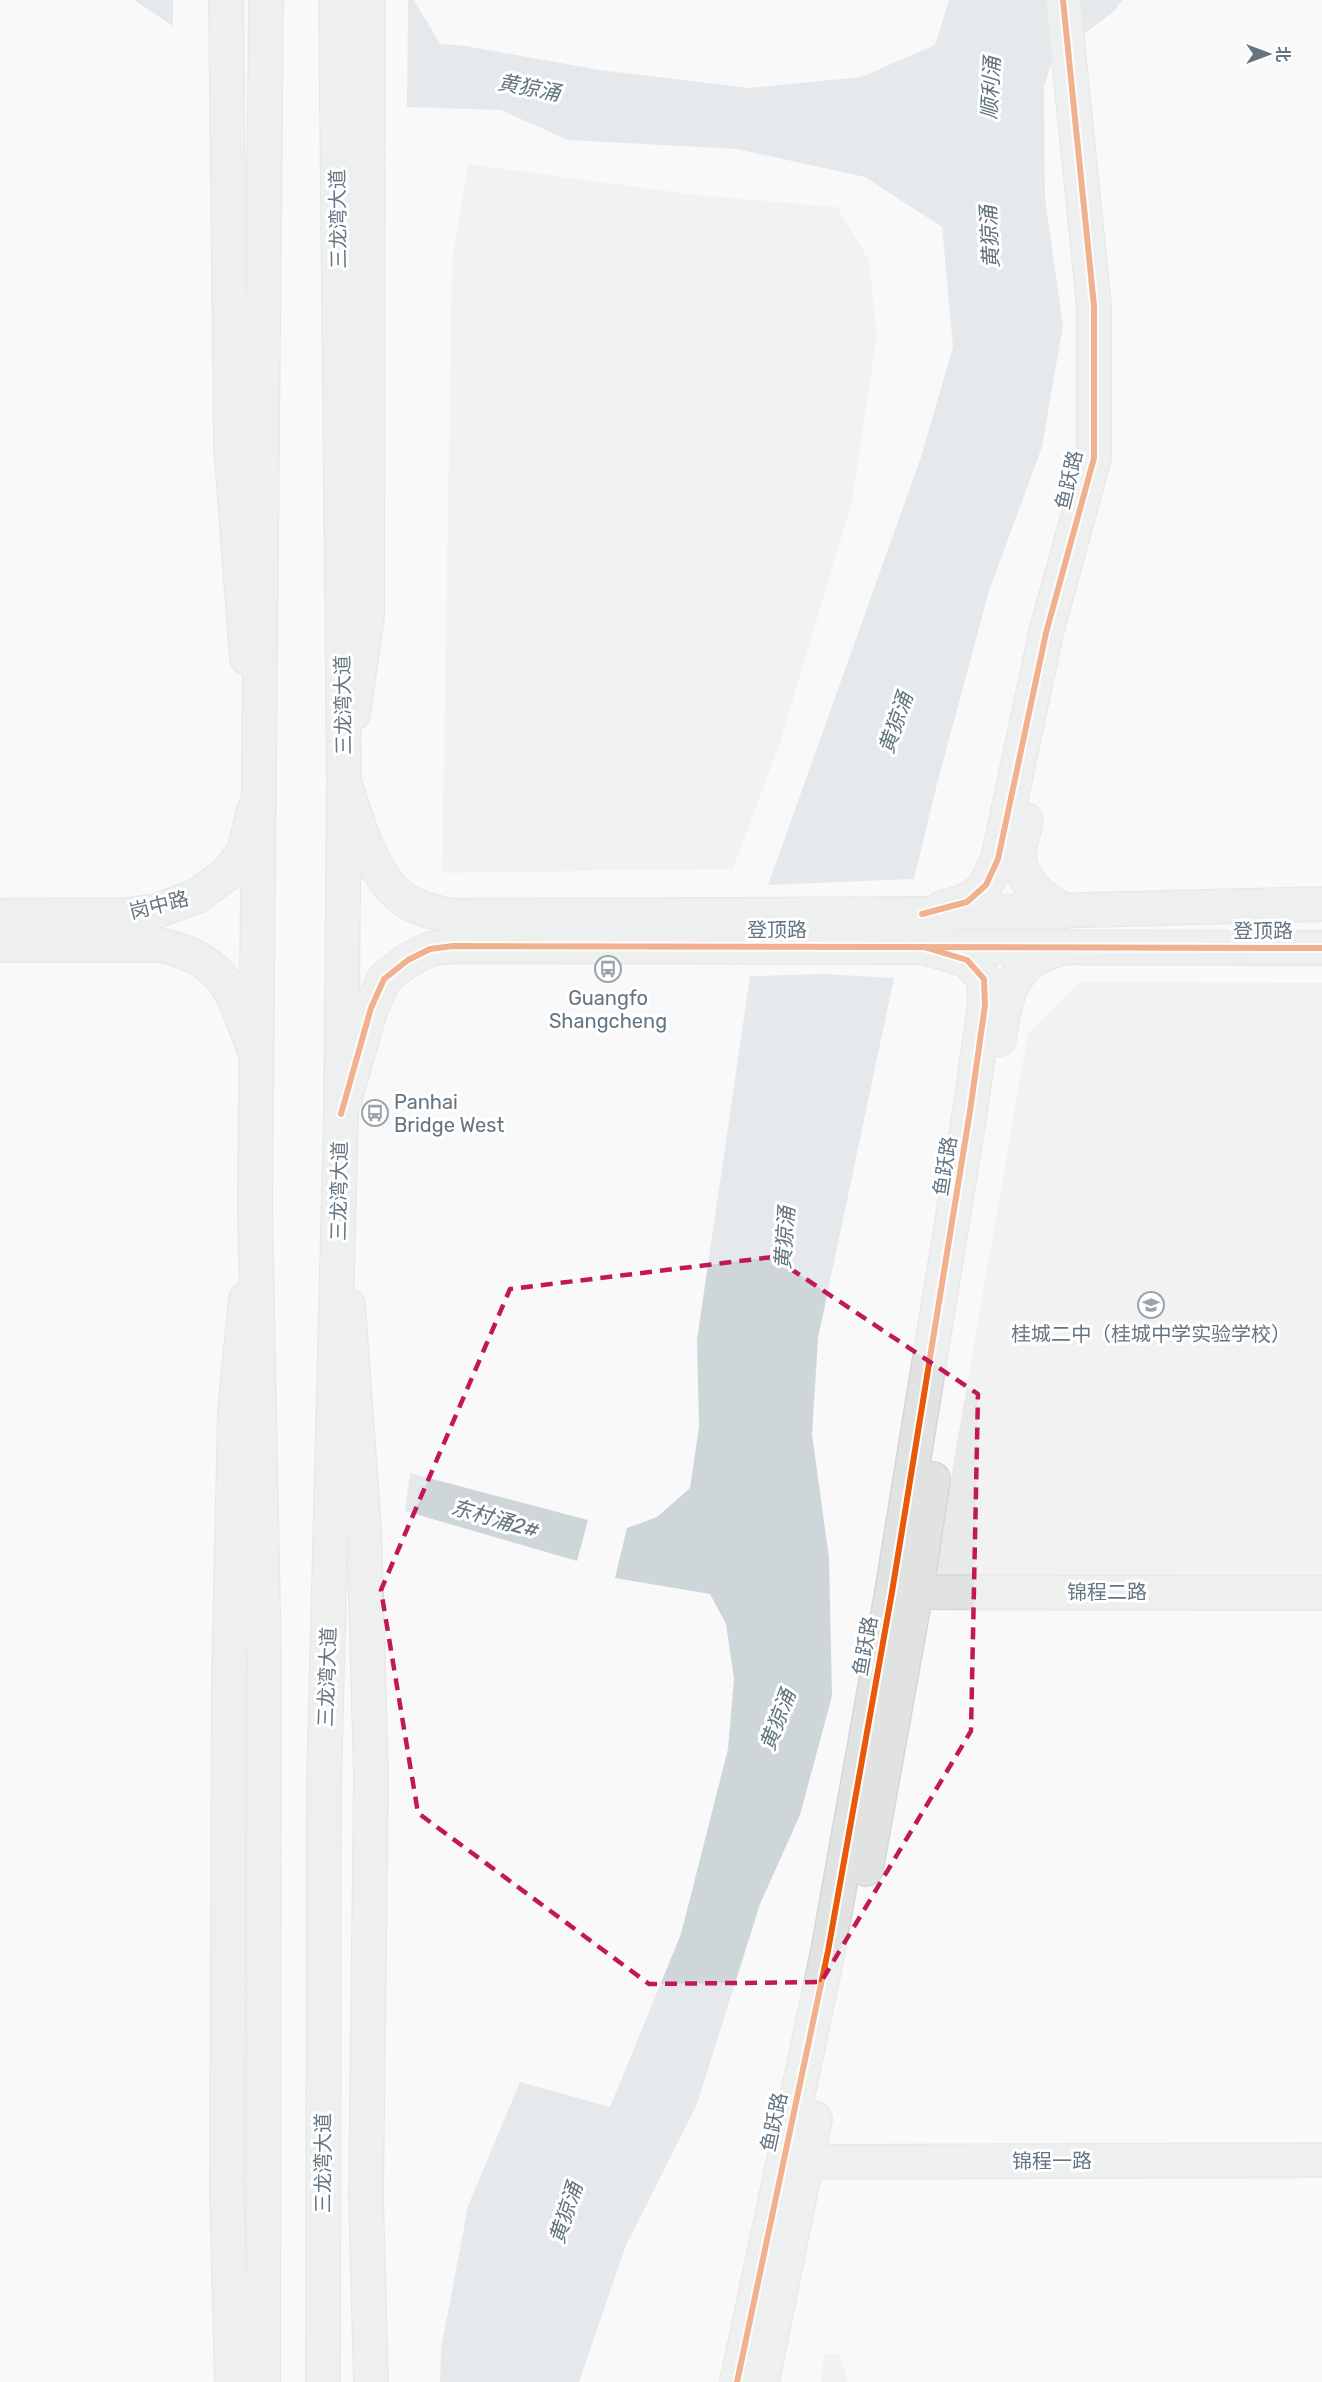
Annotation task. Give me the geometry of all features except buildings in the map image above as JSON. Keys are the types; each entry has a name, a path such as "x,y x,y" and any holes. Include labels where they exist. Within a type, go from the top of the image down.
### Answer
{"main road":[{"path":"226,0 231,447 258,797"},
{"path":"263,2382 264,1662 255,1204 255,1054 266,0"},
{"name":"三龙湾大道","path":"323,2382 324,1785 341,1114 344,781 336,0"},
{"path":"344,781 367,616 368,0"},
{"name":"鱼跃路","path":"922,914 967,902 986,885 998,859 1046,633 1094,458 1094,306 1063,0"},
{"name":"鱼跃路","path":"1065,911 1043,899 1027,880 1019,858 1064,639 1115,457 1115,305 1083,0"},
{"name":"登顶路","path":"344,781 363,837 382,876 406,901 428,911 452,931 924,947 1322,948"},
{"name":"岗中路","path":"0,916 128,915 156,911 197,896 229,872 244,851 258,797"},
{"name":"登顶路","path":"341,1114 371,1008 384,979 408,960 430,949 452,931 922,914 1322,904"},
{"path":"156,911 167,920 169,933 160,945"},
{"name":"岗中路","path":"0,945 160,945 201,959 216,970 230,987 255,1054"},
{"name":"鱼跃路","path":"737,2382 850,1959 904,1592 985,1005 984,980 967,960 924,947"},
{"name":"鱼跃路","path":"904,1592 1004,1005 1015,981 1032,961 1063,947"},
{"path":"339,1173 364,1528 370,1752 366,2198 371,2382"},
{"path":"232,2382 227,2193 229,1678 235,1410 255,1204"},
{"name":"锦程二路","path":"904,1592 1322,1593"},
{"name":"锦程一路","path":"794,2162 1322,2160"},
{"name":"鱼跃路","path":"762,2382 794,2162"}],"highlighted area":[{"path":"773,1257 978,1394 971,1731 821,1982 649,1984 418,1813 381,1590 510,1289"}],"shaded area":[{"path":"468,164 696,195 837,207 869,260 877,335 852,502 780,743 733,869 442,873 452,262"},
{"name":"桂城二中（桂城中学实验学校）","path":"1079,982 1322,983 1322,1578 933,1581 1028,1033"},
{"path":"839,2353 848,2382 821,2382 824,2354"}],"water":[{"path":"134,0 173,0 173,26"},
{"path":"408,0 414,0 440,44 466,46 600,70 749,88 861,77 935,45 949,0 1123,0 1114,11 1053,58 1044,87 1045,198 1063,326 1042,447 989,591 914,879 768,885 921,457 953,347 942,227 865,177 737,149 568,140 501,110 407,107"},
{"name":"黄猄涌","path":"825,974 894,978 818,1338 812,1434 829,1558 832,1696 800,1815 760,1904 697,2104 626,2245 579,2382 440,2382 441,2349 468,2206 520,2082 610,2107 681,1934 728,1749 734,1679 726,1624 710,1594 615,1578 627,1528 657,1517 690,1488 699,1427 697,1340 750,976"},
{"name":"东村涌2#","path":"410,1473 588,1520 577,1561 405,1511"}],"cycle path":[{"path":"922,914 967,902 986,885 998,859 1046,633 1094,458 1094,306 1063,0"},
{"path":"341,1114 371,1008 384,979 408,960 430,949 453,946 1322,948"},
{"path":"737,2382 828,1951 892,1592 985,1005 984,979 967,960 924,947"}],"place":[{"name":"Guangfo Shangcheng","path":"608,969"},
{"name":"Panhai Bridge West","path":"375,1113"},
{"name":"桂城二中（桂城中学实验学校）","path":"1151,1305"}],"water label":[{"name":"顺利涌","path":"991,88"}]}
